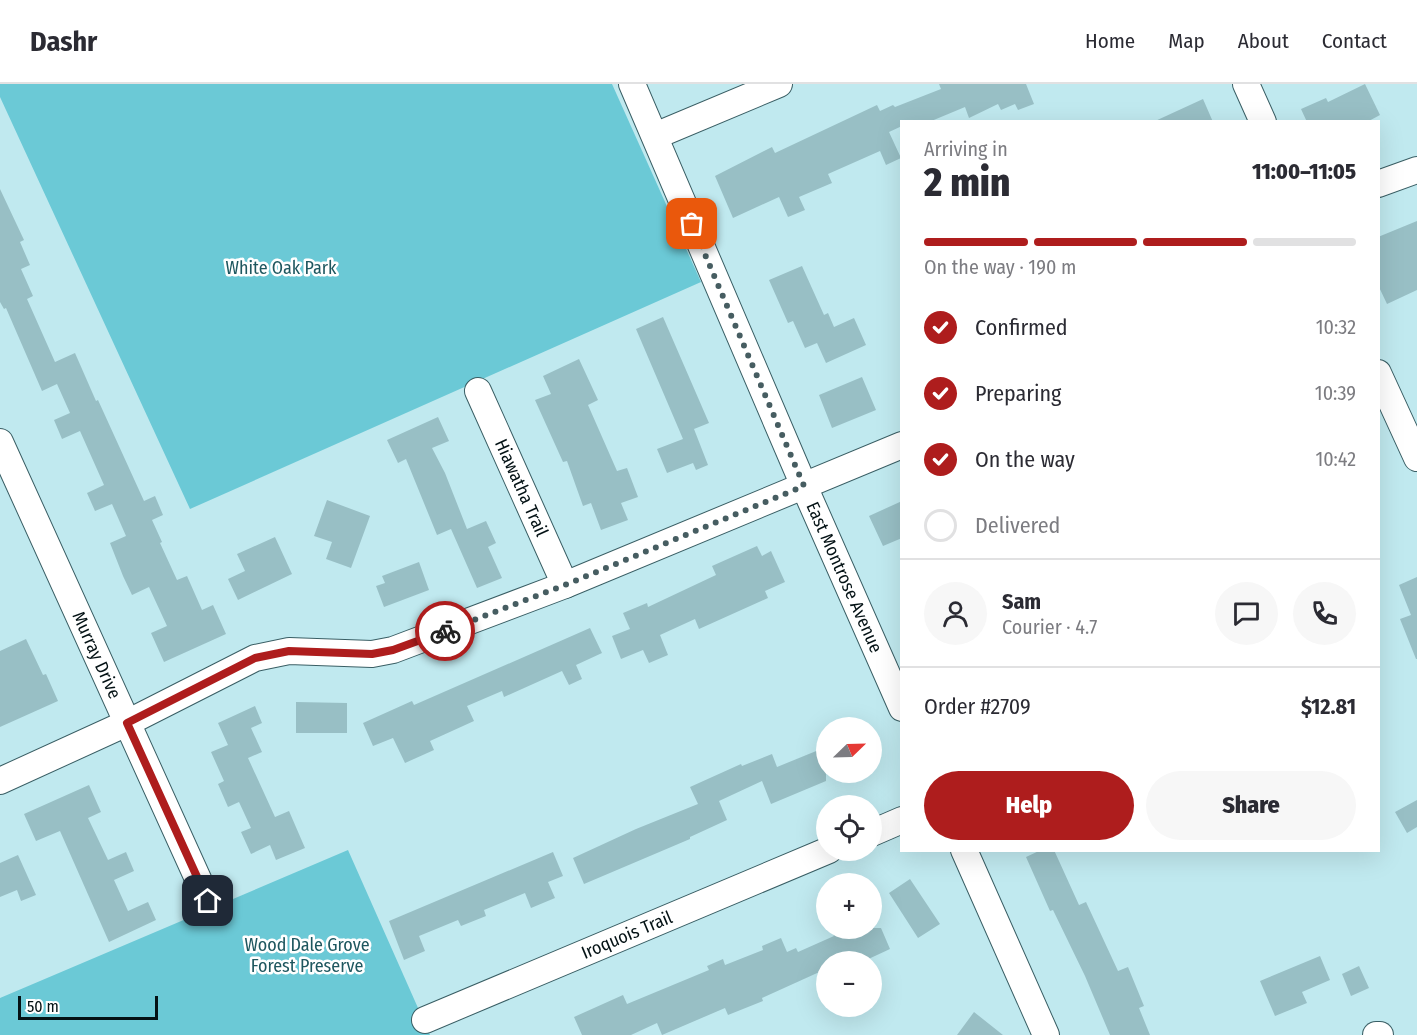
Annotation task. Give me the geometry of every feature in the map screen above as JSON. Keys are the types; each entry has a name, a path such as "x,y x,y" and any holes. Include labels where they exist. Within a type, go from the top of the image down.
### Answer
{"street":[{"name":"East Montrose Avenue","path":"632,84 900,703"},
{"path":"655,136 779,84"},
{"path":"1246,84 1262,120"},
{"path":"1380,183 1417,170"},
{"path":"1380,377 1417,458"},
{"name":"Hiawatha Trail","path":"478,391 565,585"},
{"name":"Murray Drive","path":"0,442 208,901"},
{"path":"0,781 127,723 255,658 289,651 372,654 393,650 565,585 900,446"},
{"path":"882,828 900,821"},
{"path":"965,852 1046,1035"},
{"name":"Iroquois Trail","path":"425,1020 816,855"}],"green space":[{"name":"White Oak Park","path":"0,84 612,84 701,282 190,509 0,97"},
{"name":"Wood Dale Grove Forest Preserve","path":"348,850 430,1035 0,1035 0,998"}],"building":[{"path":"939,84 1026,84 1034,104 1018,110 1015,104 1001,110 998,104 969,118 965,107 934,120 900,120 900,127 889,132 900,158 886,165 880,151 828,174 832,183 799,197 805,210 788,217 779,197 733,218 715,176 772,147 775,153 877,105 880,111 941,89"},
{"path":"1365,84 1380,115 1371,120 1306,120 1301,109 1326,98 1328,102"},
{"path":"1203,99 1212,120 1157,120"},
{"path":"0,189 24,240 20,242 30,265 21,269 33,296 27,299 55,362 75,353 144,501 155,496 163,515 152,520 177,580 187,576 202,610 213,605 226,634 164,662 151,633 167,626 149,587 132,595 123,576 110,543 126,536 112,504 95,511 87,493 104,485 80,431 62,439 54,420 70,413 57,384 42,391 6,308 4,309 0,302"},
{"path":"1417,221 1417,290 1387,304 1380,289 1380,236"},
{"path":"802,266 824,315 828,313 834,327 854,318 866,345 826,363 817,343 805,348 793,321 788,323 769,280"},
{"path":"663,317 709,423 694,429 708,465 696,470 693,463 667,473 657,449 683,439 636,329"},
{"path":"579,359 598,400 588,405 617,471 627,468 638,497 621,503 628,520 601,530 591,503 583,506 567,461 563,462 535,400 551,394 543,376"},
{"path":"862,377 876,410 832,428 819,395"},
{"path":"438,417 449,441 432,448 445,473 467,529 486,521 496,543 488,547 502,578 477,588 451,529 437,535 406,459 398,463 387,440"},
{"path":"327,500 370,516 351,568 326,559 332,542 314,536"},
{"path":"900,502 900,539 883,546 869,516"},
{"path":"275,537 292,574 238,600 228,579 245,571 237,554"},
{"path":"757,546 762,556 771,551 785,582 765,591 768,598 699,629 695,619 660,635 668,655 649,663 643,650 621,659 612,636 630,629 623,613 647,603 648,607 716,575 712,566"},
{"path":"419,562 429,590 384,607 376,586 385,583 382,576"},
{"path":"1417,577 1416,659 1400,619 1411,615 1399,585"},
{"path":"590,628 602,653 576,665 582,679 569,685 562,671 504,697 502,691 467,706 474,721 430,741 434,750 405,763 393,738 373,746 363,723 412,701 414,705"},
{"path":"26,639 58,701 0,727 0,651"},
{"path":"296,702 347,703 347,733 296,733"},
{"path":"255,706 262,723 251,728 262,752 248,758 275,817 289,811 305,848 276,860 270,845 251,854 241,832 251,828 239,802 228,807 218,784 224,781 211,752 228,745 218,723"},
{"path":"816,751 816,783 821,783 771,804 762,781 719,801 727,820 690,839 584,884 573,858 698,804 690,787 741,764 742,766 772,754 777,767"},
{"path":"89,785 101,812 88,818 108,860 126,852 134,871 114,880 128,911 148,902 156,920 109,942 60,831 36,841 24,814"},
{"path":"1417,800 1417,827 1407,833 1395,812"},
{"path":"553,852 563,876 548,882 555,898 531,908 525,893 484,910 486,916 461,926 458,920 419,936 425,951 404,960 389,921"},
{"path":"1037,852 1055,852 1079,905 1086,902 1118,971 1128,967 1144,1006 1139,1008 1150,1035 1110,1035 1085,976 1053,910 1050,911 1026,857"},
{"path":"18,855 36,895 21,901 17,890 0,897 0,863"},
{"path":"910,879 940,924 918,938 889,893"},
{"path":"882,930 890,949 882,953 816,951 816,974 762,998 763,1001 728,1015 725,1008 662,1035 657,1023 631,1035 582,1035 574,1017 623,995 627,1004 709,970 707,966 723,959 725,965 763,950 762,946 781,938 787,952 796,948 798,952 827,939 882,939"},
{"path":"1320,956 1330,980 1302,992 1307,1003 1275,1016 1260,981"},
{"path":"1359,966 1369,988 1351,996 1342,974"},
{"path":"974,1012 1003,1035 957,1035"}],"way so far":[{"path":"445,631 565,585 804,486 692,224"}],"route":[{"path":"208,901 127,723 255,658 289,651 372,654 393,650 445,631"}]}
